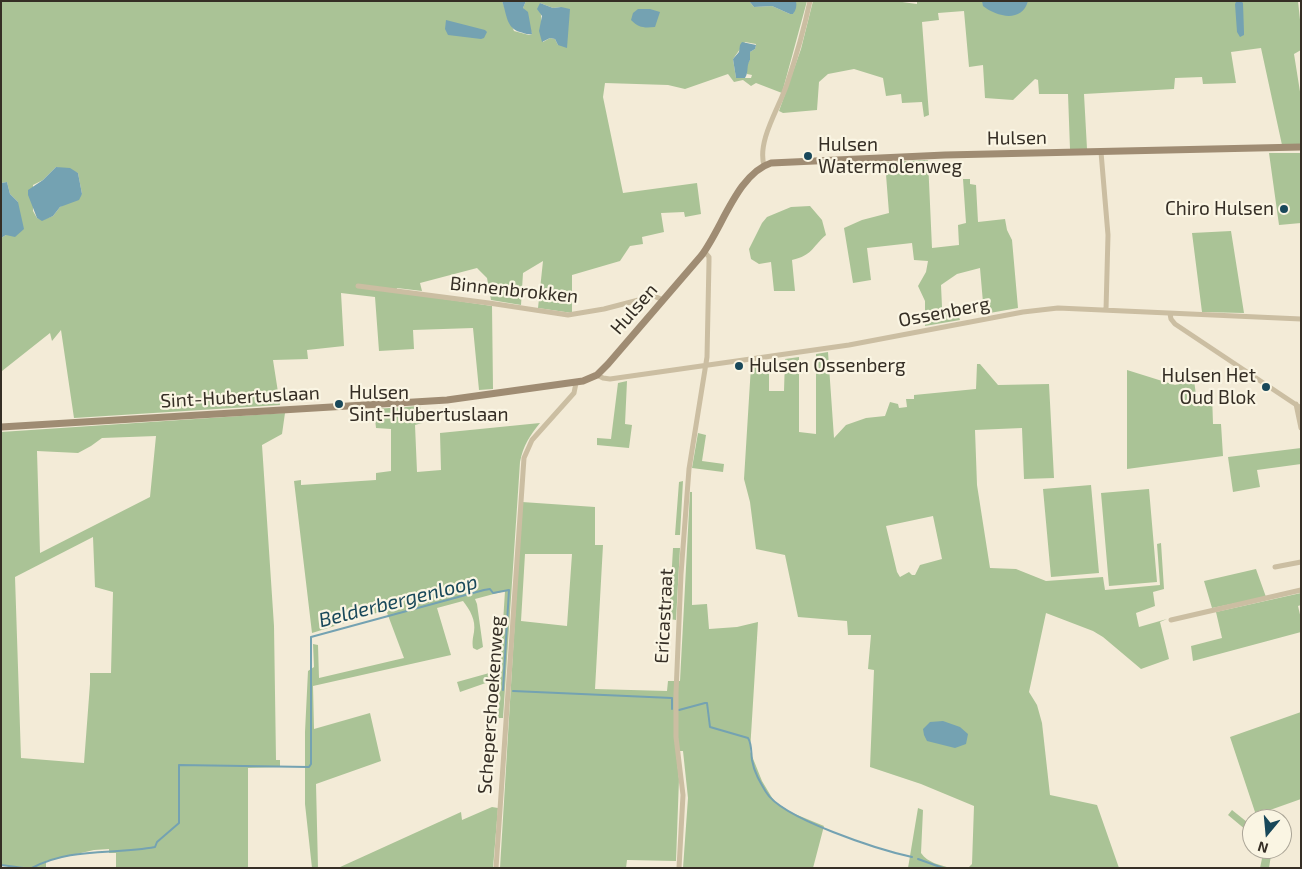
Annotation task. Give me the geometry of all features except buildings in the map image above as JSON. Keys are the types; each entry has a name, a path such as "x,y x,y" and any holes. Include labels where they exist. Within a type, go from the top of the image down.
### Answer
{"street":[{"path":"764,165 762,153 764,143 786,87 810,1"},
{"name":"Hulsen","path":"597,374 608,364 704,251 743,184 750,175 764,165 926,156 1301,147"},
{"path":"1101,152 1108,235 1106,310"},
{"name":"Ericastraat","path":"679,868 683,795 676,737 676,693 689,469 706,357 709,257 704,251"},
{"name":"Binnenbrokken","path":"358,286 568,315 654,296 663,300"},
{"name":"Ossenberg","path":"597,374 603,378 610,379 705,366 849,345 1023,312 1058,308 1301,319"},
{"path":"1170,314 1175,324 1298,406 1301,428"},
{"name":"Sint-Hubertuslaan","path":"1,428 448,400 576,383 597,374"},
{"name":"Schepershoekenweg","path":"496,868 524,458 532,440 574,393 576,383"},
{"path":"1275,567 1301,562"},
{"path":"1171,620 1301,590"}],"green space":[{"path":"1,1 502,1 514,31 529,35 532,34 523,8 526,1 749,1 754,7 772,6 793,14 796,1 807,1 782,93 756,83 751,86 743,80 734,82 728,74 685,89 668,85 605,83 603,97 623,193 697,183 701,214 685,217 684,212 661,213 664,232 642,237 643,244 630,246 620,261 572,275 572,313 538,308 543,261 523,273 521,305 491,300 487,278 477,268 420,283 422,291 397,288 396,292 492,306 493,389 479,390 473,328 413,330 414,349 379,351 375,297 341,293 344,346 307,350 308,359 273,360 280,405 74,418 61,330 52,341 50,333 2,371 1,238 6,235 18,202 10,194 7,182 1,183","holes":["540,3 553,8 561,7 558,45 555,39 550,38 543,42","745,42 756,44 755,49 750,52 750,60 747,64 747,74 752,75 751,78 736,78 733,59","56,167 78,173 82,194 60,207 53,216 42,220 37,218 33,211 33,185 43,180"]},
{"path":"813,1 895,1 917,4 917,1 1298,1 1301,50 1294,54 1301,98 1301,145 1282,145 1261,48 1231,52 1236,83 1203,84 1202,77 1175,78 1174,89 1084,94 1087,149 1070,149 1068,94 1039,94 1038,80 1035,79 1013,100 985,98 983,65 969,67 964,11 938,13 939,20 922,22 929,115 924,117 922,102 902,103 901,94 886,96 883,78 854,69 828,74 819,82 817,110 783,113 779,111 801,49"},
{"path":"1269,153 1301,153 1301,223 1279,225"},
{"path":"928,160 932,248 959,245 958,225 966,223 963,179 970,179 970,184 976,185 978,222 1005,219 1007,230 1012,240 1018,308 984,314 980,268 957,274 941,285 942,307 956,308 960,320 925,326 925,301 918,286 926,272 928,261 914,260 912,243 867,248 871,280 853,283 844,228 862,220 889,213 885,162"},
{"path":"810,206 822,220 826,235 804,256 792,260 795,291 774,291 771,262 759,264 751,259 749,249 767,217 791,207"},
{"path":"1231,231 1244,313 1202,312 1192,233"},
{"path":"828,352 834,438 846,425 866,418 885,416 890,402 898,404 899,408 907,407 906,399 914,399 914,395 976,389 977,364 980,364 998,385 1049,384 1054,478 1024,479 1022,428 975,430 977,485 990,568 1016,569 1046,581 1103,577 1105,590 1160,585 1157,544 1161,543 1164,589 1153,592 1155,606 1136,613 1139,627 1167,619 1160,622 1169,659 1141,669 1103,637 1093,631 1046,613 1029,692 1037,705 1042,723 1050,795 1097,805 1119,868 968,868 972,864 974,806 921,784 870,767 874,670 868,669 871,635 848,635 847,621 798,617 785,555 756,549 750,502 744,479 751,366 769,362 769,391 784,391 785,359 799,357 799,432 816,434 816,354","holes":["933,516 942,559 920,565 915,575 909,572 900,577 897,572 886,526"]},
{"path":"1127,370 1175,385 1194,380 1196,395 1212,394 1213,424 1221,424 1223,456 1127,469"},
{"path":"627,381 625,424 632,425 629,448 597,445 597,438 611,439 618,383"},
{"path":"420,406 422,423 415,425 417,472 441,470 440,433 540,423 527,441 520,462 503,718 498,718 500,678 460,692 457,682 500,670 505,591 475,599 483,647 477,650 473,648 473,619 463,601 437,608 451,655 313,686 314,729 370,713 381,761 316,784 318,868 312,868 305,804 305,732 308,671 314,667 313,644 318,645 319,678 404,658 386,610 312,633 294,481 301,480 301,485 376,480 376,473 391,471 391,429 376,428 374,409"},
{"path":"285,413 282,434 262,445 274,626 276,760 280,760 280,767 248,768 248,868 116,868 116,853 109,853 109,849 94,850 46,861 46,868 3,866 1,863 1,432","holes":["156,436 150,497 40,553 37,451 78,453 102,438","93,537 95,587 113,592 111,673 90,673 84,763 21,758 15,577"]},
{"path":"698,433 706,435 702,461 724,464 723,472 692,468"},
{"path":"1301,448 1301,464 1257,470 1260,487 1233,492 1228,457"},
{"path":"683,481 680,535 675,535 679,482"},
{"path":"1091,485 1099,573 1051,577 1043,489"},
{"path":"1149,489 1157,582 1109,586 1101,493"},
{"path":"690,492 692,492 692,605 707,604 709,629 737,627 758,622 750,751 762,781 774,801 790,812 824,826 813,868 683,868 688,798 683,751 676,751 679,779 676,861 627,860 626,868 500,868 522,502 595,507 595,545 603,545 595,689 667,691 668,681 680,681","holes":["525,554 572,554 567,626 521,621"]},
{"path":"673,548 680,548 676,620 669,619"},
{"path":"1256,569 1266,597 1212,608 1204,581"},
{"path":"1301,593 1301,605 1298,606 1301,632 1193,661 1191,646 1222,638 1216,612"},
{"path":"1301,712 1301,799 1273,809 1254,809 1230,737"},
{"path":"492,807 498,808 493,868 338,868 461,812 462,820"},
{"path":"918,808 923,810 921,853 939,865 951,868 908,868"},
{"path":"1232,810 1242,818 1242,827 1228,815"},
{"path":"1262,859 1270,859 1269,868 1260,868"}],"water":[{"path":"502,1 526,1 523,8 528,12 532,34 515,30 509,24"},
{"path":"749,1 796,1 796,9 793,14 790,14 772,6 754,7"},
{"path":"982,1 1028,1 1020,13 1008,16 989,10 983,6"},
{"path":"1241,1 1243,3 1244,35 1240,37 1237,32 1235,4"},
{"path":"540,3 553,8 570,9 567,48 558,45 555,39 550,38 542,42 539,31 542,16 537,9"},
{"path":"638,9 650,9 660,12 655,27 642,27 631,20 633,13"},
{"path":"446,20 487,32 484,38 481,39 448,35 445,29"},
{"path":"742,42 756,45 755,49 750,52 750,60 745,78 736,78 733,59 739,52"},
{"path":"56,167 70,168 78,173 82,194 79,200 60,207 53,216 42,221 37,218 28,195 28,190 43,180"},
{"path":"7,182 10,194 18,202 24,229 15,237 6,235 1,238 1,183"},
{"path":"943,721 960,727 968,734 966,744 955,748 927,741 923,729 930,722"}],"waterway":[{"name":"Belderbergenloop","path":"32,868 47,861 77,854 155,847 157,842 179,823 179,765 309,767 311,764 311,637 484,590 490,589 493,593 509,590 503,690"},
{"name":"Belderbergenloop","path":"513,691 672,698 672,709"},
{"name":"Belderbergenloop","path":"679,710 707,703 710,727 748,738 753,764 766,792 791,813 833,832 878,848 912,857"},
{"name":"Belderbergenloop","path":"918,859 943,868"},
{"name":"Belderbergenloop","path":"1,865 24,868"}],"place":[{"name":"Hulsen Watermolenweg","path":"808,156"},
{"name":"Chiro Hulsen","path":"1284,209"},
{"name":"Hulsen Ossenberg","path":"739,366"},
{"name":"Hulsen Het Oud Blok","path":"1266,387"},
{"name":"Hulsen Sint-Hubertuslaan","path":"339,404"}]}
